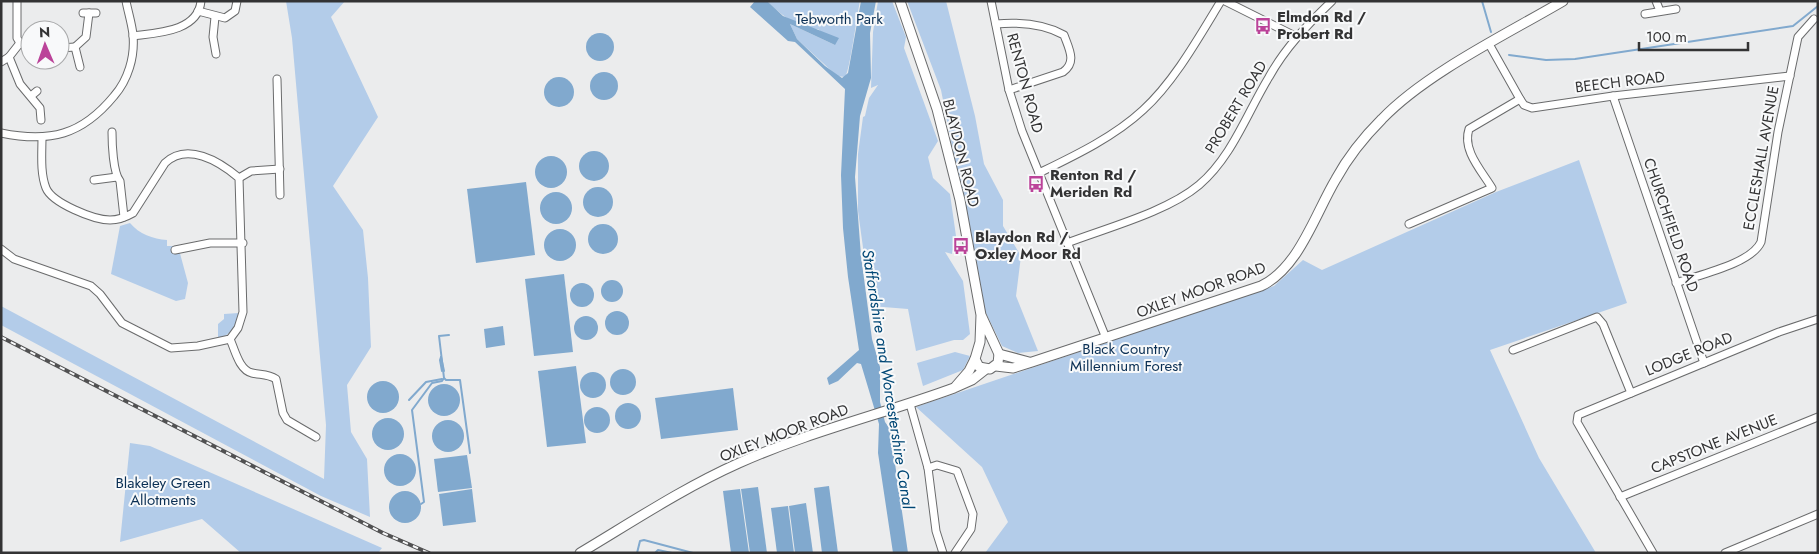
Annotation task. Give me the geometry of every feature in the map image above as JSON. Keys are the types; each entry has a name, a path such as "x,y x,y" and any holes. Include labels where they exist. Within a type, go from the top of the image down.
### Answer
{"street":[{"path":"1,62 9,58 20,43 16,32 17,1"},
{"path":"1,133 21,137 42,137 80,127 99,114 118,91 128,73 133,36 126,1"},
{"path":"133,36 176,30 198,12 201,1"},
{"path":"198,12 215,17 230,15 235,11 237,1"},
{"name":"BLAYDON ROAD","path":"900,1 924,68 946,141 960,200 981,315 979,349"},
{"name":"RENTON ROAD","path":"991,1 1009,90 1022,131 1106,338"},
{"path":"1039,173 1091,146 1143,110 1163,88 1223,1 1297,37"},
{"name":"PROBERT ROAD","path":"1067,244 1169,204 1199,185 1223,158 1269,76 1297,37 1332,1"},
{"name":"OXLEY MOOR ROAD","path":"996,366 1013,368 1032,362 1261,286 1277,277 1290,262 1336,178 1372,130 1393,108 1420,87 1563,1"},
{"path":"1656,1 1660,12"},
{"path":"1645,14 1676,9"},
{"path":"70,47 75,47 86,37 89,13"},
{"path":"215,17 213,37 216,54"},
{"name":"ECCLESHALL AVENUE","path":"1676,283 1745,258 1757,250 1761,242 1798,37 1814,19"},
{"path":"996,24 1018,23 1055,30 1064,35 1072,57 1068,68 1063,72 1009,90"},
{"path":"1408,224 1492,188 1467,147 1467,135 1469,129 1520,99 1489,44"},
{"path":"75,47 80,67"},
{"path":"9,58 20,84 35,96 42,120"},
{"name":"BEECH ROAD","path":"1520,99 1524,105 1532,108 1613,96 1790,76"},
{"path":"277,79 280,195"},
{"name":"CHURCHFIELD ROAD","path":"1613,96 1704,363"},
{"path":"112,132 124,217"},
{"path":"42,137 43,174 46,187 52,197 57,202 96,217 110,220 133,213 164,163 172,157 184,153 198,154 239,178"},
{"path":"239,178 251,171 280,169"},
{"path":"94,180 117,177"},
{"path":"1,250 14,259 91,286 100,294 122,323 165,346 171,348 198,346 230,339 238,328 244,312 243,243 239,178"},
{"path":"175,250 210,243 243,243"},
{"name":"BLAYDON ROAD","path":"981,315 998,352"},
{"path":"1513,350 1597,317 1603,324 1631,393"},
{"name":"LODGE ROAD","path":"1620,496 1577,422 1578,415 1581,412 1818,318"},
{"path":"230,339 242,366 249,372 270,375 276,379 283,413 287,420 316,437"},
{"path":"989,345 998,352 996,366 986,370 979,367 975,359 979,349 989,345"},
{"name":"OXLEY MOOR ROAD","path":"998,352 1014,360 1032,362"},
{"name":"OXLEY MOOR ROAD","path":"954,388 969,371 975,359"},
{"name":"OXLEY MOOR ROAD","path":"580,553 708,478 785,444 954,388 972,380 986,370"},
{"path":"910,404 928,468 936,531 943,553"},
{"name":"CAPSTONE AVENUE","path":"1620,496 1818,417"},
{"path":"928,468 937,465 957,471 973,514 971,529 955,553"},
{"path":"1620,496 1653,553"},
{"path":"1725,553 1818,514"}],"green space":[{"path":"286,1 345,1 331,17 378,117 333,186 363,230 368,278 371,347 347,385 351,432 367,459 370,517 321,496 1,325 1,306 324,479 326,425 292,38"},
{"name":"Tebworth Park","path":"767,1 860,1 845,77 837,76 797,39 790,24 835,45 818,29 811,29 797,24"},
{"path":"878,1 892,1 906,37 904,48 938,141 928,157 933,178 950,194 956,236 952,254 945,252 963,281 970,334 963,340 954,340 916,351 908,309 871,306 858,211 858,154 863,117 865,116 869,98 878,85 871,88 873,32"},
{"path":"907,1 946,1 975,116 984,164 1003,200 1003,226 1021,256 1016,296 1038,351 1018,353 1002,346 984,309 941,90"},
{"name":"Black Country Millennium Forest","path":"1579,160 1627,303 1490,350 1539,458 1596,553 985,553 1008,522 982,467 916,407 1274,286 1303,260 1322,270 1496,192"},
{"path":"130,223 147,235 167,240 167,246 178,246 188,283 185,299 176,301 111,274 120,226"},
{"path":"239,313 232,329 227,335 218,339 218,324 224,319 224,314"},
{"path":"955,352 970,356 963,370 923,386 917,363"},
{"name":"Blakeley Green Allotments","path":"130,443 150,446 382,548 378,553 241,553 202,519 120,542"}],"shaded area":[{"path":"755,1 767,1 783,16 839,38 835,45 790,24 797,39 825,66 842,78 848,73 861,1 876,1 870,33 871,78 860,116 855,177 861,256 872,339 880,367 880,402 885,422 890,429 908,553 893,553 878,453 879,424 861,364 857,363 838,381 829,385 827,378 859,350 843,228 841,175 845,89 795,42 788,41 750,7"},
{"path":"600,33 610,37 614,47 610,57 600,61 590,57 586,47 590,37"},
{"path":"604,72 614,76 618,86 614,96 604,100 594,96 590,86 594,76"},
{"path":"559,77 570,81 574,92 570,103 559,107 548,103 544,92 548,81"},
{"path":"594,151 605,155 609,166 605,177 594,181 583,177 579,166 583,155"},
{"path":"551,156 562,161 567,172 562,183 551,188 540,183 535,172 540,161"},
{"path":"526,182 535,255 476,263 467,189"},
{"path":"598,187 609,191 613,202 609,213 598,217 587,213 583,202 587,191"},
{"path":"556,192 567,197 572,208 567,219 556,224 545,219 540,208 545,197"},
{"path":"603,224 614,228 618,239 614,250 603,254 592,250 588,239 592,228"},
{"path":"560,229 571,234 576,245 571,256 560,261 549,256 544,245 549,234"},
{"path":"564,274 573,352 534,356 525,279"},
{"path":"608,280 616,280 623,287 623,295 616,302 608,302 601,295 601,287"},
{"path":"582,283 591,286 594,295 591,304 582,307 573,304 570,295 573,286"},
{"path":"617,311 622,312 628,318 628,328 622,334 617,335 612,334 606,328 605,323 606,318 612,312"},
{"path":"586,316 595,319 598,328 595,337 586,340 577,337 574,328 577,319"},
{"path":"503,326 505,345 486,348 484,329"},
{"path":"576,366 586,443 547,447 538,371"},
{"path":"623,369 632,373 636,382 632,391 623,395 614,391 610,382 614,373"},
{"path":"593,372 602,376 606,385 602,394 593,398 584,394 580,385 584,376"},
{"path":"383,381 389,382 394,386 398,391 398,403 394,408 389,412 383,413 377,412 372,408 368,403 367,397 368,391 372,386 377,382"},
{"path":"444,384 450,385 455,389 459,394 459,406 455,411 450,415 444,416 438,415 433,411 429,406 428,400 429,394 433,389 438,385"},
{"path":"733,388 738,430 661,439 655,398"},
{"path":"628,403 637,407 641,416 637,425 628,429 619,425 615,416 619,407"},
{"path":"597,407 606,411 610,420 606,429 597,433 588,429 584,420 588,411"},
{"path":"388,418 394,419 399,423 403,428 403,440 399,445 394,449 388,450 382,449 377,445 373,440 372,434 373,428 377,423 382,419"},
{"path":"448,420 454,421 459,425 463,430 463,442 459,447 454,451 448,452 442,451 437,447 433,442 432,436 433,430 437,425 442,421"},
{"path":"400,454 406,455 411,459 415,464 415,476 411,481 406,485 400,486 394,485 389,481 385,476 384,470 385,464 389,459 394,455"},
{"path":"467,455 472,488 438,492 434,459"},
{"path":"829,486 838,553 822,553 814,488"},
{"path":"758,487 767,553 750,553 741,489"},
{"path":"472,489 476,522 443,526 439,494"},
{"path":"740,489 749,553 731,553 723,491"},
{"path":"405,491 411,492 416,496 420,501 420,513 416,518 411,522 405,523 399,522 394,518 390,513 389,507 390,501 394,496 399,492"},
{"path":"806,503 813,553 795,553 789,506"},
{"path":"788,506 794,553 777,553 771,508"}],"waterway":[{"path":"1482,1 1491,32"},
{"path":"1509,55 1546,60 1575,59 1793,26 1818,6"},
{"path":"449,335 439,336 444,378 446,380 460,380 470,453"},
{"path":"441,357 442,371"},
{"path":"441,357 444,371"},
{"path":"421,504 424,502 412,410 432,383 442,381 444,378"},
{"path":"409,400 426,382 442,379"},
{"path":"637,553 640,541 644,540 693,553"},
{"path":"655,553 658,550 672,553"}],"railway":[{"path":"1,337 383,533 429,553"}],"place":[{"name":"Elmdon Rd / Probert Rd","path":"1263,26"},
{"name":"Renton Rd / Meriden Rd","path":"1036,184"},
{"name":"Blaydon Rd / Oxley Moor Rd","path":"961,246"}],"water label":[{"name":"Staffordshire and Worcestershire Canal","path":"888,379"}]}
